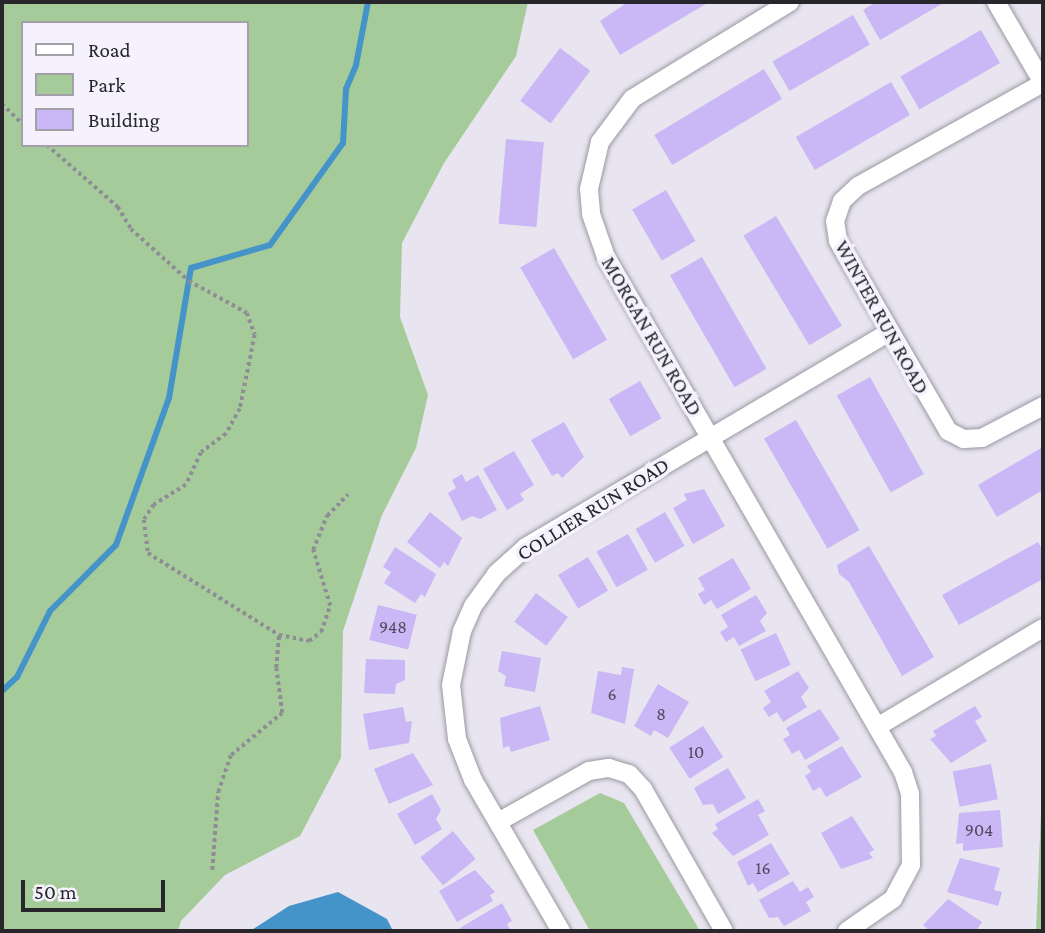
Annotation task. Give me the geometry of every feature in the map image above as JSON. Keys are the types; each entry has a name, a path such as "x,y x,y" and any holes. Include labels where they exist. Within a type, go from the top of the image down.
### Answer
{"street":[{"name":"MORGAN RUN ROAD","path":"790,2 632,99 609,126 592,165 589,190 597,238 877,727"},
{"path":"996,2 1043,83"},
{"name":"WINTER RUN ROAD","path":"1043,83 858,186 842,201 835,221 838,242 942,425 956,436 982,438 1043,406"},
{"name":"COLLIER RUN ROAD","path":"561,931 465,762 452,713 454,658 473,606 496,573 526,547 889,332"},
{"path":"847,931 893,900 912,857 910,794 877,727 1043,628"},
{"path":"498,822 589,771 609,768 629,775 643,789 724,931"}],"path":[{"path":"2,104 21,122"},
{"path":"49,147 118,207 131,229 189,281 247,313 255,335 240,409 226,434 201,453 186,485 154,505 144,520 148,553 279,635 309,641 321,632 330,606 313,550 327,516 348,494"},
{"path":"212,870 218,792 231,755 282,713 276,668 279,635"}],"green space":[{"path":"2,2 528,2 516,56 444,163 402,243 400,317 428,395 416,448 382,515 343,631 341,758 300,836 225,875 181,921 178,931 2,931"},
{"path":"600,793 624,803 700,931 590,931 533,830"},
{"path":"1043,810 1043,931 1036,931 1041,812"}],"water":[{"path":"338,892 387,919 393,931 250,931 289,906"}],"building":[{"path":"628,2 709,2 620,55 600,21"},
{"path":"876,2 945,2 880,40 863,10"},
{"path":"853,15 870,44 789,91 772,62"},
{"path":"981,30 1000,63 919,109 900,76"},
{"path":"560,48 590,71 551,124 520,101"},
{"path":"764,69 782,99 672,165 654,135"},
{"path":"891,82 910,115 815,170 796,137"},
{"path":"506,139 544,142 536,227 499,224"},
{"path":"666,190 696,241 662,261 632,210"},
{"path":"776,216 842,326 809,345 743,236"},
{"path":"554,248 607,340 573,359 520,268"},
{"path":"702,257 766,369 734,387 670,276"},
{"path":"870,377 924,474 891,493 837,395"},
{"path":"640,381 662,418 630,436 609,399"},
{"path":"796,420 860,530 827,548 764,438"},
{"path":"564,422 584,457 562,478 558,473 552,476 531,440"},
{"path":"1043,447 1043,490 997,517 978,485"},
{"path":"514,451 534,485 520,494 524,500 507,510 483,469"},
{"path":"462,474 466,482 478,475 497,510 480,519 472,516 462,521 448,493 456,488 452,480"},
{"path":"704,489 725,526 693,544 673,508 687,500 684,494"},
{"path":"430,512 462,538 448,566 444,562 440,568 407,542"},
{"path":"665,512 684,546 655,563 636,529"},
{"path":"628,534 648,570 616,587 597,551"},
{"path":"1038,542 1043,551 1043,579 959,625 942,595"},
{"path":"869,546 934,657 902,676 849,582 839,574 837,565"},
{"path":"395,547 436,574 425,597 421,594 415,603 384,583 391,572 383,567"},
{"path":"588,557 608,590 578,608 558,575"},
{"path":"733,558 751,589 717,609 711,600 704,605 698,594 705,590 698,578"},
{"path":"536,593 568,617 546,646 514,622"},
{"path":"756,595 767,613 760,621 766,631 739,646 734,637 726,642 720,632 728,627 721,615"},
{"path":"378,605 417,615 408,650 369,640"},
{"path":"776,633 791,665 755,681 741,649"},
{"path":"502,651 541,658 535,692 504,686 506,676 498,671"},
{"path":"366,659 405,660 405,680 396,684 395,694 364,693"},
{"path":"622,667 634,669 625,724 591,713 598,671 621,675"},
{"path":"798,671 809,688 801,697 807,707 783,722 777,712 769,717 763,708 771,702 764,691"},
{"path":"658,684 689,702 668,738 654,730 651,736 634,726"},
{"path":"540,706 550,740 511,752 509,746 503,748 500,718"},
{"path":"975,706 982,717 975,721 987,741 951,763 930,739 936,736 933,731"},
{"path":"403,707 406,722 412,721 409,743 369,750 363,714"},
{"path":"820,709 840,739 805,760 799,750 792,754 783,739 790,735 786,728"},
{"path":"703,726 723,757 690,779 669,748"},
{"path":"842,746 862,777 826,797 820,787 813,791 805,776 811,772 807,766"},
{"path":"413,753 433,785 389,804 374,769"},
{"path":"991,764 998,799 960,807 953,771"},
{"path":"728,768 746,798 718,814 713,804 703,805 694,788"},
{"path":"432,794 441,810 436,819 442,829 415,845 397,814"},
{"path":"758,799 765,811 758,815 769,835 733,856 712,833 718,829 715,824"},
{"path":"1000,810 1003,847 963,851 963,843 956,844 959,813"},
{"path":"852,816 874,850 869,853 873,858 841,869 821,833"},
{"path":"453,831 476,859 443,885 420,857"},
{"path":"771,843 790,874 758,892 753,883 748,886 737,862"},
{"path":"960,858 1000,868 994,890 1002,892 998,906 947,892"},
{"path":"475,870 495,892 490,895 493,901 457,922 439,891"},
{"path":"793,881 800,892 808,887 814,897 806,902 811,911 784,926 778,917 769,918 759,900"},
{"path":"948,899 982,922 976,931 930,931 923,925"},
{"path":"502,903 512,921 507,924 511,931 462,931 460,928"}],"waterway":[{"path":"2,691 17,677 50,611 116,545 169,398 191,268 270,245 343,143 346,89 356,65 368,2"}]}
